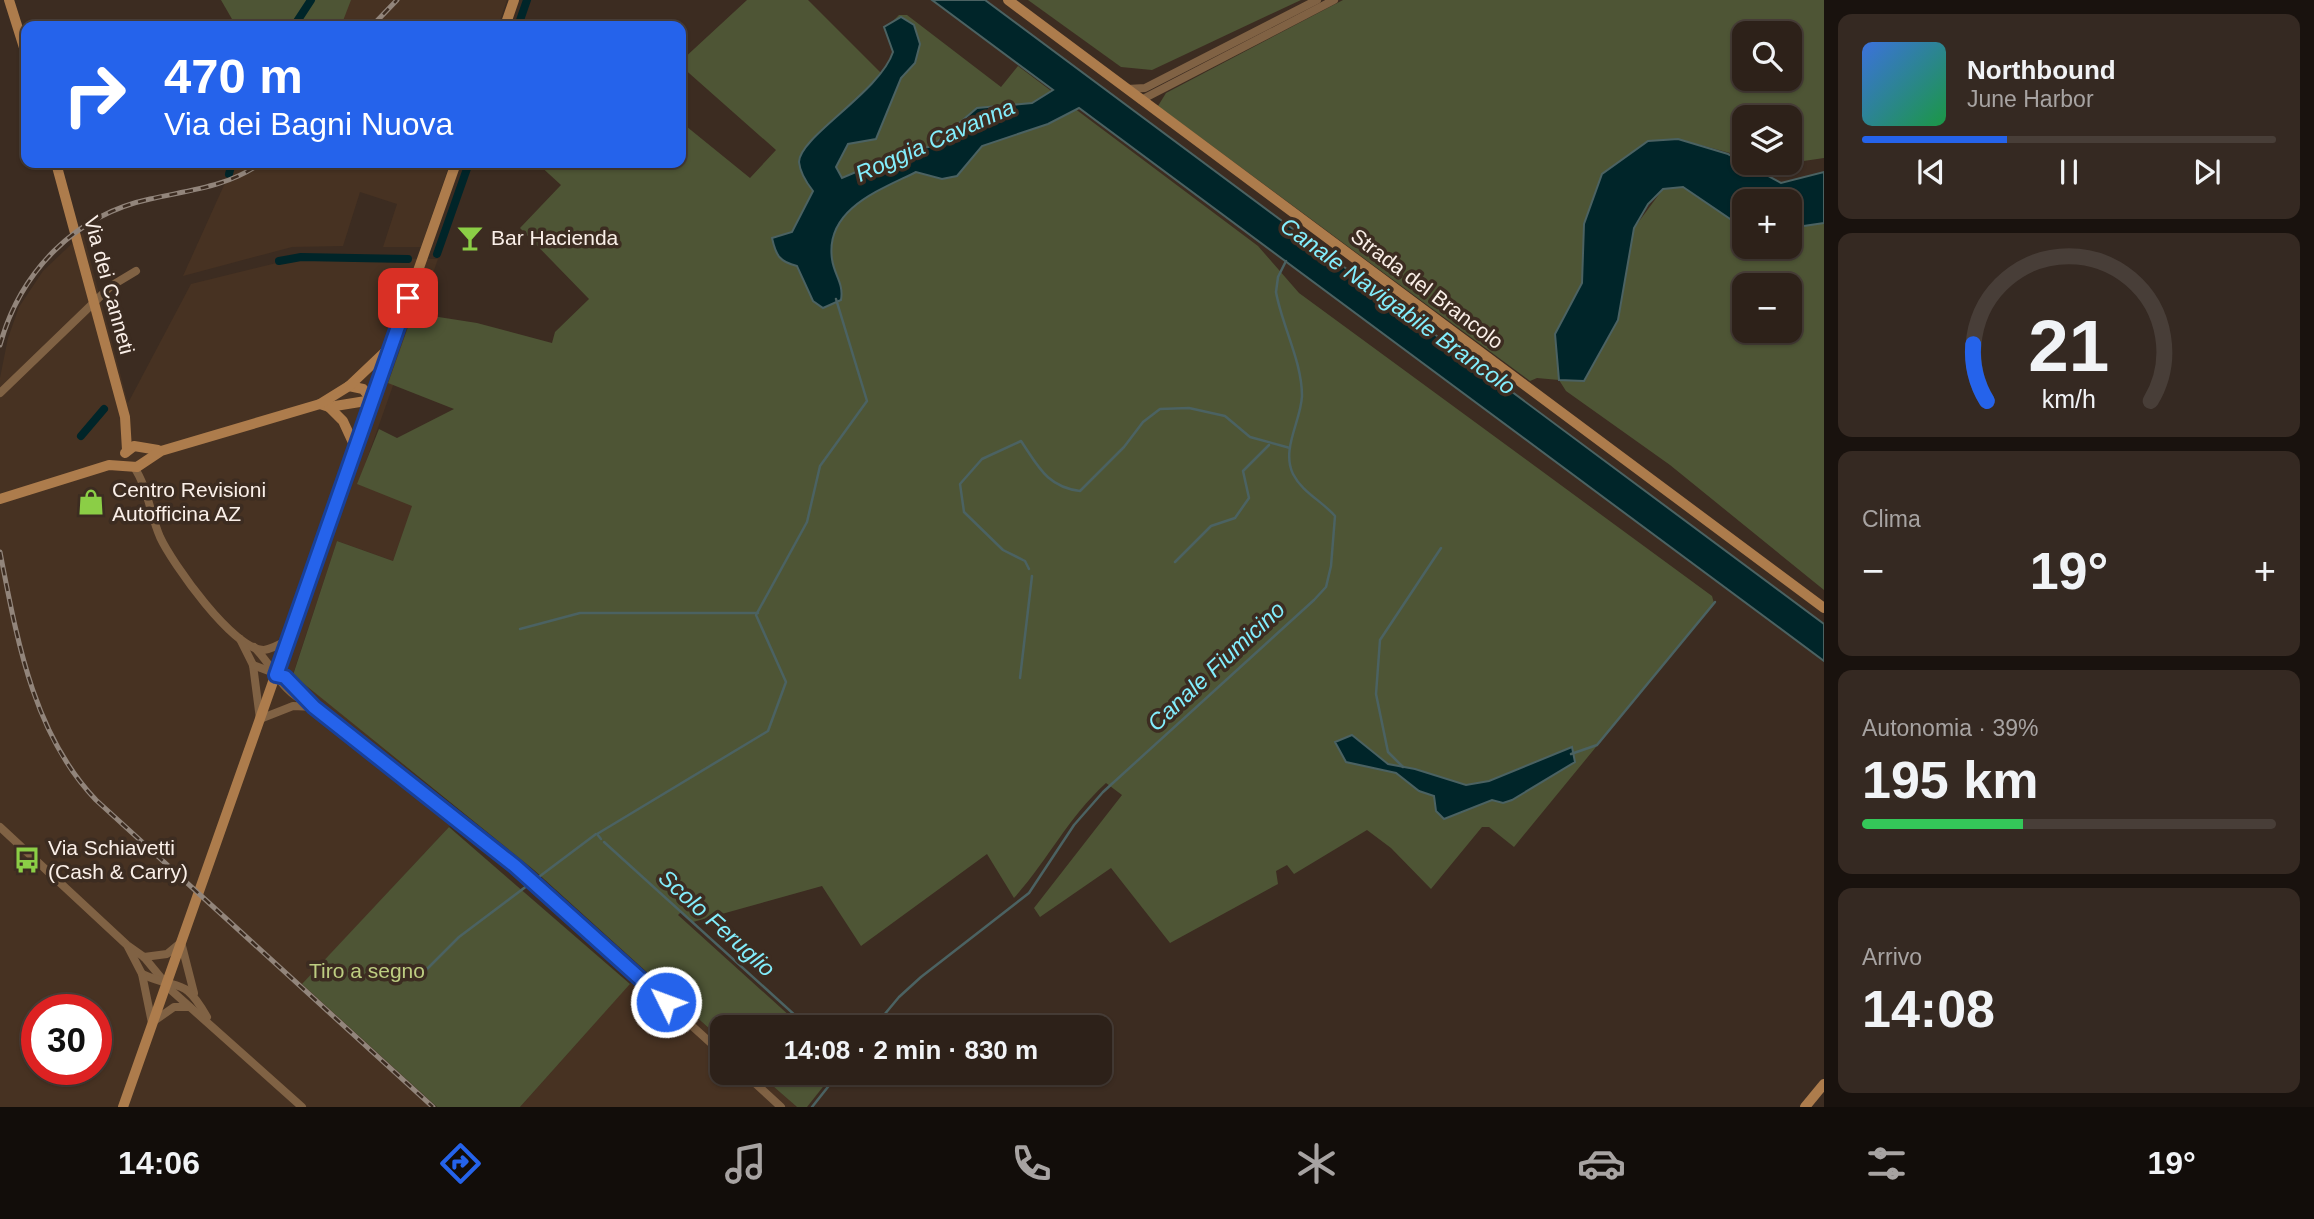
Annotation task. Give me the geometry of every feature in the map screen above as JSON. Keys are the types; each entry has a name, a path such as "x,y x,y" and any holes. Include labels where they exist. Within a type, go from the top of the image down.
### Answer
{"street":[{"path":"9,0 21,38"},
{"path":"507,21 514,0"},
{"name":"Strada del Brancolo","path":"1008,0 1824,608"},
{"path":"1138,98 1317,0"},
{"path":"1138,98 1334,0"},
{"name":"Via dei Canneti","path":"57,168 149,511 166,551 192,588 239,638 254,647 276,675"},
{"path":"123,1107 454,168"},
{"path":"0,393 124,276 136,271"},
{"path":"325,406 391,346"},
{"path":"349,386 363,389 372,400"},
{"path":"0,499 135,457 325,406 372,400"},
{"path":"325,406 343,421 355,447"},
{"name":"Via dei Canneti","path":"239,638 253,665 260,719"},
{"path":"254,647 264,650 289,639"},
{"path":"253,665 276,675 281,687 314,707 515,866 710,1042"},
{"path":"260,719 293,706 314,707"},
{"path":"0,827 127,945 144,957 190,1007 210,1022 302,1107"},
{"path":"144,957 167,954 181,942"},
{"path":"181,942 194,993 210,1022"},
{"path":"127,945 142,974 152,1023"},
{"path":"142,974 194,993"},
{"path":"152,1023 174,1007 190,1007"},
{"path":"1805,1107 1824,1084"},
{"path":"757,1085 781,1107"}],"shaded area":[{"path":"322,0 507,0 500,21 307,21"},
{"path":"232,168 448,168 421,247 383,247 397,204 360,192 343,246 292,247 183,276"},
{"path":"83,233 128,403 191,284 301,257 438,259 358,484 413,505 393,561 337,541 293,674 462,813 303,984 437,1107 0,1107 0,378 8,338 19,307 43,271"},
{"path":"643,969 710,1029 710,1085 772,1085 797,1107 520,1107"}],"green space":[{"path":"221,0 351,0 343,21 233,21"},
{"path":"747,0 808,0 884,76 897,63 894,20 899,15 907,15 1001,87 1018,66 1258,246 1299,293 1712,596 1714,603 1514,847 1489,827 1482,827 1431,889 1391,848 1367,830 1294,874 1287,865 1276,871 1278,884 1170,943 1111,868 1040,917 1034,908 1122,795 1106,783 1080,811 1014,898 987,854 861,946 822,886 693,922 681,912 678,915 789,1015 710,1015 710,1029 534,870 293,675 337,541 393,561 412,506 357,484 379,429 397,438 454,409 388,383 413,313 477,323 552,343 555,332 589,299 520,228 561,185 542,168 686,168 686,126 750,178 776,150 686,70 686,56"},
{"path":"1028,0 1301,0 1152,70 1121,67"},
{"path":"1343,0 1824,0 1824,158 1802,161 1802,105 1732,105 1732,154 1678,139 1584,224 1582,283 1555,334 1618,320 1634,228 1663,189 1683,187 1732,220 1732,259 1802,259 1802,226 1824,223 1824,590 1670,465 1566,391 1559,380 1537,378 1530,381 1158,106 1166,93"},
{"name":"Tiro a segno","path":"449,827 630,984 520,1107 437,1107 302,984"},
{"path":"772,1085 824,1085 807,1107 797,1107"}],"water":[{"path":"932,0 985,0 1824,624 1824,661 1079,108 1048,124 982,146 957,176 942,179 916,172 858,204 846,214 837,227 832,242 832,259 841,289 841,300 823,308 813,301 797,266 780,257 772,238 792,232 813,191 801,170 799,162 803,152 825,127 873,83 893,52 884,27 901,17 914,25 920,44 915,63 901,78 876,139 848,144 836,167 842,178 896,155 932,146 977,108 1032,103 1053,90"},
{"path":"1678,139 1728,154 1732,156 1732,175 1766,175 1781,183 1824,172 1824,223 1802,226 1802,189 1732,189 1732,220 1683,187 1663,189 1648,204 1634,228 1618,320 1584,381 1559,380 1555,334 1582,283 1584,224 1602,174 1648,141"},
{"path":"1352,735 1388,764 1415,769 1466,785 1489,781 1572,747 1575,762 1512,800 1503,803 1492,800 1444,819 1436,811 1434,796 1419,791 1396,773 1346,762 1335,742"}],"waterway":[{"path":"297,21 311,0"},
{"path":"520,21 527,0"},
{"path":"229,174 231,168"},
{"path":"437,254 467,168"},
{"path":"279,261 301,257 408,259"},
{"name":"Canale Fiumicino","path":"884,1015 921,977 1029,893 1074,825 1103,792 1326,587 1331,566 1335,516 1302,486 1293,474 1290,464 1290,445 1302,396 1299,370 1276,292 1278,277 1286,261"},
{"name":"Roggia Cavanna","path":"601,839 597,834 768,731 786,682 756,615 807,522 820,466 867,401 836,299"},
{"path":"1029,569 1025,561 1003,550 964,512 960,484 982,459 1021,441 1038,467 1051,480 1080,491 1124,447 1143,422 1160,409 1189,408 1225,416 1250,437 1290,448"},
{"path":"81,436 104,409"},
{"path":"1175,562 1211,526 1235,518 1249,498 1243,471 1269,445"},
{"path":"1403,767 1388,752 1376,694 1380,640 1441,548"},
{"path":"1020,678 1032,576"},
{"path":"1571,754 1597,745 1715,602"},
{"path":"520,629 580,613 758,613"},
{"path":"424,972 459,937 596,834"},
{"name":"Scolo Feruglio","path":"604,842 795,1015"},
{"name":"Canale Fiumicino","path":"812,1107 829,1085"}],"railway":[{"path":"377,21 397,0"},
{"path":"0,345 9,318 36,271 75,233 98,218 123,207 221,183 253,168"},
{"path":"0,552 13,618 31,684 42,715 74,774 96,800 433,1107"}],"place":[{"name":"Bar Hacienda","path":"470,238"},
{"name":"Centro Revisioni Autofficina AZ","path":"91,502"},
{"name":"Via Schiavetti (Cash & Carry)","path":"27,860"}],"route":[{"path":"408,298 276,675 285,677 314,707 515,866 666,1002"}],"water label":[{"name":"Canale Navigabile Brancolo","path":"1398,306"}]}
